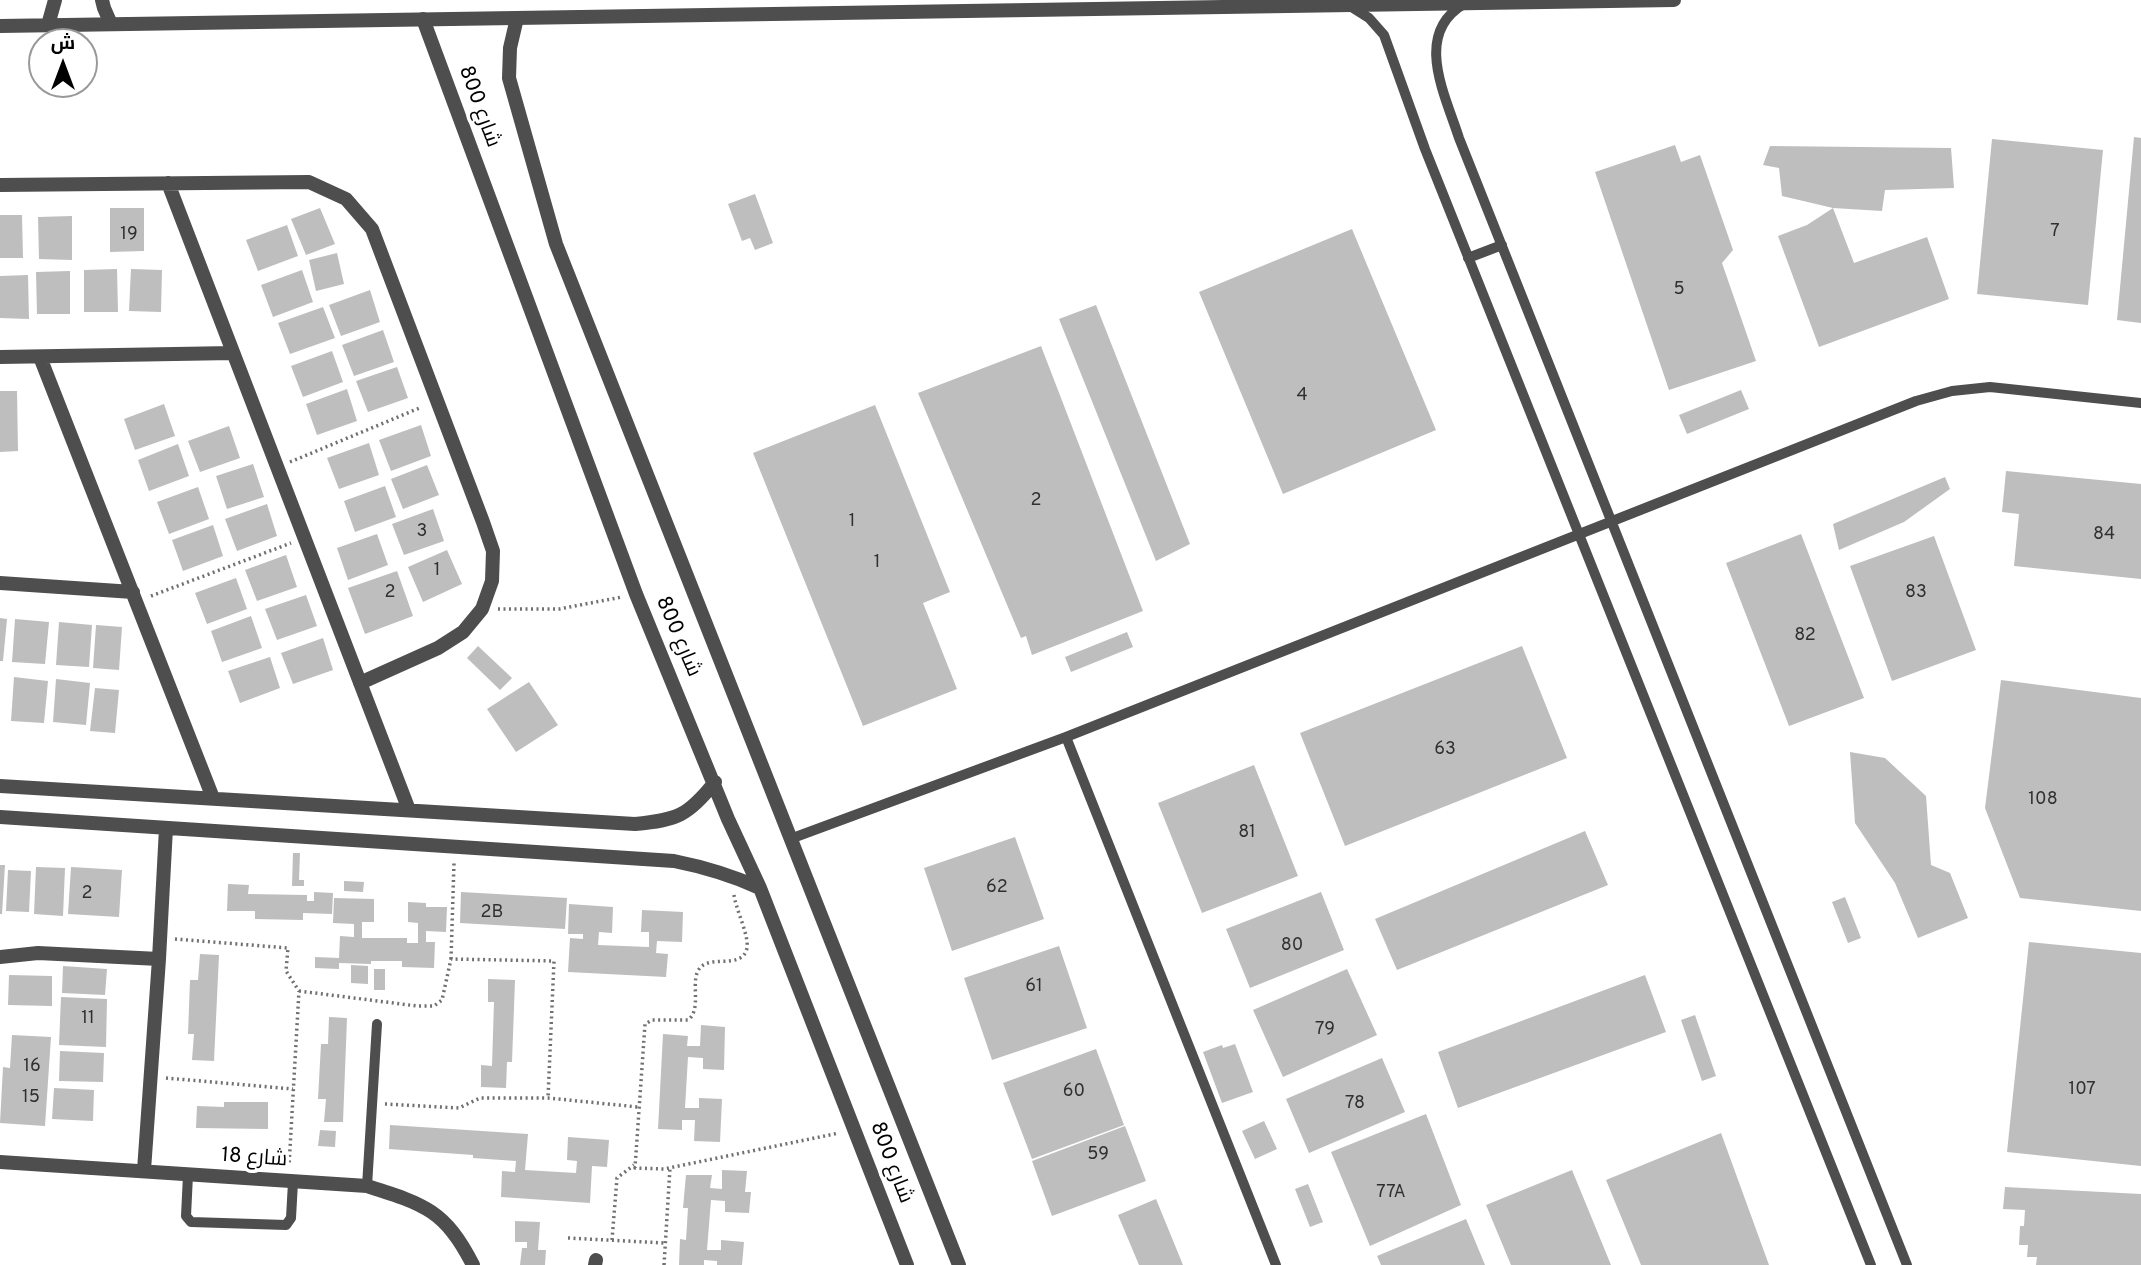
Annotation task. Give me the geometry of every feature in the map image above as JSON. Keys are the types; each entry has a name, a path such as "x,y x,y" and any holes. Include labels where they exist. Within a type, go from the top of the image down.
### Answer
{"street":[{"path":"48,24 55,0"},
{"path":"102,0 111,24"},
{"path":"0,26 1350,6 1466,1 1674,0"},
{"name":"شارع 800","path":"517,18 510,48 509,78 556,244 958,1265"},
{"name":"شارع 800","path":"423,19 636,594 760,888 907,1265"},
{"path":"0,185 309,182 346,199 373,229 493,551 492,581 482,609 463,632 438,648 360,683"},
{"path":"168,183 409,810"},
{"path":"0,357 233,353"},
{"path":"40,357 213,798"},
{"path":"0,583 134,596"},
{"path":"0,786 635,824 667,821 684,813 695,807 715,782"},
{"path":"0,817 674,861 704,867 760,888"},
{"path":"144,1170 166,828"},
{"path":"0,957 38,953 159,959"},
{"name":"شارع 18","path":"0,1162 367,1186 408,1199 436,1214 459,1237 473,1265"}],"lane":[{"path":"1466,1 1441,23 1435,51 1459,138 1907,1265"},
{"path":"1350,6 1369,18 1384,35 1468,258 1871,1265"},
{"path":"1468,258 1502,245"},
{"path":"790,838 1066,737 1916,401 1952,391 1990,387 2141,403"},
{"path":"1066,737 1276,1265"},
{"path":"367,1186 377,1024"},
{"path":"188,1175 186,1216 191,1222 286,1225 291,1219 290,1182"}],"path":[{"path":"277,467 437,401"},
{"path":"134,596 304,538"},
{"path":"482,609 559,609 636,594"},
{"path":"299,991 417,1006 434,1006 442,1000 451,959 454,846"},
{"path":"612,1240 617,1178 634,1165 645,1024 652,1020 688,1020 694,1012 696,979 700,968 709,962 742,957 747,950 734,899 732,876"},
{"path":"160,938 288,948 286,971 299,991 290,1182"},
{"path":"451,959 554,961 548,1098"},
{"path":"150,1077 293,1089"},
{"path":"373,1104 460,1108 480,1098 548,1098 638,1107"},
{"path":"634,1165 638,1169 670,1168 855,1129"},
{"path":"664,1265 670,1168"},
{"path":"568,1238 665,1243"}],"building":[{"path":"2134,137 2141,138 2141,323 2117,320"},
{"path":"1992,139 2103,150 2088,305 1977,294"},
{"path":"1675,145 1681,162 1700,155 1733,250 1722,263 1756,361 1669,390 1595,172"},
{"path":"1770,146 1951,148 1954,188 1885,190 1882,211 1833,208 1782,196 1779,168 1763,165"},
{"path":"755,194 773,243 755,250 750,238 742,241 728,204"},
{"path":"110,208 144,208 144,251 110,252"},
{"path":"320,208 335,244 306,255 291,219"},
{"path":"1833,208 1854,263 1927,237 1949,299 1819,347 1778,236 1807,225"},
{"path":"0,215 22,215 23,258 0,258"},
{"path":"72,216 72,260 39,259 38,217"},
{"path":"287,225 298,256 258,271 246,240"},
{"path":"1352,229 1436,430 1283,494 1199,292"},
{"path":"337,253 344,284 316,291 309,260"},
{"path":"117,269 118,312 84,312 84,270"},
{"path":"131,269 162,270 161,312 129,311"},
{"path":"302,270 313,302 273,317 261,285"},
{"path":"70,271 70,314 37,314 36,272"},
{"path":"28,275 29,319 0,318 0,276"},
{"path":"370,290 380,322 341,336 329,305"},
{"path":"1096,305 1190,544 1156,561 1059,319"},
{"path":"323,307 335,338 290,354 278,323"},
{"path":"383,330 394,362 354,376 342,345"},
{"path":"1041,346 1143,611 1032,655 1026,636 1021,638 918,393"},
{"path":"332,351 343,382 303,397 291,366"},
{"path":"397,367 408,398 368,412 356,381"},
{"path":"347,389 357,421 317,435 306,404"},
{"path":"1741,390 1749,409 1687,434 1679,415"},
{"path":"0,391 17,391 18,451 0,452"},
{"path":"164,404 175,436 135,450 124,419"},
{"path":"875,405 950,592 923,603 957,689 863,726 753,453"},
{"path":"421,425 431,456 391,471 379,440"},
{"path":"229,426 240,458 200,472 188,441"},
{"path":"369,443 379,475 339,489 327,458"},
{"path":"178,444 189,476 149,491 138,460"},
{"path":"253,464 264,497 227,509 216,476"},
{"path":"427,465 439,495 403,509 391,479"},
{"path":"2006,471 2141,484 2141,579 2014,566 2019,514 2002,512"},
{"path":"1945,477 1950,489 1904,522 1839,550 1833,524"},
{"path":"385,486 396,517 355,532 344,501"},
{"path":"198,487 209,519 169,534 157,502"},
{"path":"267,504 277,536 237,551 225,519"},
{"path":"433,509 444,541 404,555 392,524"},
{"path":"213,525 223,556 183,571 172,540"},
{"path":"377,534 388,565 348,580 337,548"},
{"path":"1801,534 1864,698 1789,726 1726,563"},
{"path":"1934,536 1976,650 1892,681 1850,566"},
{"path":"447,550 462,584 423,602 408,567"},
{"path":"286,555 297,587 257,601 245,570"},
{"path":"397,571 413,616 365,634 348,588"},
{"path":"236,578 247,609 207,624 195,593"},
{"path":"306,595 317,626 277,640 265,609"},
{"path":"251,616 262,648 222,662 211,631"},
{"path":"0,618 7,619 3,661 0,661"},
{"path":"15,619 49,622 45,664 12,662"},
{"path":"59,622 92,625 89,667 56,665"},
{"path":"96,625 122,627 119,670 93,668"},
{"path":"1127,632 1133,647 1071,672 1065,657"},
{"path":"323,638 333,670 293,684 281,653"},
{"path":"478,646 512,678 500,690 467,658"},
{"path":"1522,646 1567,758 1345,846 1300,733"},
{"path":"270,657 280,688 240,703 228,671"},
{"path":"14,677 48,681 44,723 11,721"},
{"path":"56,679 90,683 86,725 53,722"},
{"path":"2001,680 2141,698 2141,911 2020,898 1985,808"},
{"path":"529,682 558,725 516,752 487,709"},
{"path":"95,688 119,690 115,733 90,731"},
{"path":"1850,752 1885,758 1926,796 1931,865 1950,873 1968,918 1918,938 1895,883 1855,823"},
{"path":"1254,765 1298,876 1202,913 1158,803"},
{"path":"1585,831 1608,885 1397,970 1375,919"},
{"path":"1015,837 1044,919 952,951 924,868"},
{"path":"293,853 300,853 299,880 304,880 304,886 292,886"},
{"path":"0,865 5,865 2,914 0,914"},
{"path":"36,867 65,868 63,916 34,914"},
{"path":"71,867 122,870 119,917 68,914"},
{"path":"8,870 31,871 29,912 6,911"},
{"path":"344,881 364,882 363,892 344,891"},
{"path":"228,884 249,885 248,894 307,895 307,901 314,901 314,892 333,893 332,914 303,913 303,920 255,919 255,911 227,911"},
{"path":"461,892 567,898 565,929 460,923"},
{"path":"1321,892 1344,950 1250,988 1226,929"},
{"path":"1845,897 1861,938 1848,943 1832,902"},
{"path":"334,898 374,899 374,922 362,922 362,938 407,938 407,943 418,943 418,923 408,922 408,902 426,903 426,907 447,907 446,932 426,931 426,942 435,942 434,968 402,967 402,961 371,961 371,964 339,963 339,969 315,968 315,957 339,958 340,936 354,937 354,924 333,923"},
{"path":"569,904 613,907 612,933 599,932 598,945 649,947 649,932 641,932 642,910 683,912 682,942 657,941 656,953 668,954 666,977 568,972 570,938 583,939 583,934 568,934"},
{"path":"2029,942 2141,953 2141,1166 2007,1152"},
{"path":"1059,946 1087,1028 992,1060 964,978"},
{"path":"200,954 219,955 214,1061 192,1060 194,1034 188,1034 190,980 198,980"},
{"path":"351,965 368,966 368,984 351,983"},
{"path":"63,966 107,969 105,995 62,993"},
{"path":"374,969 385,969 385,990 374,990"},
{"path":"1347,969 1377,1035 1283,1077 1253,1010"},
{"path":"9,975 52,976 52,1006 8,1005"},
{"path":"1645,975 1666,1032 1458,1108 1438,1052"},
{"path":"488,979 515,980 512,1062 507,1062 506,1088 481,1087 481,1065 492,1066 494,1002 488,1002"},
{"path":"61,997 107,999 106,1047 59,1045"},
{"path":"1695,1015 1716,1076 1702,1081 1681,1020"},
{"path":"329,1017 347,1018 343,1122 324,1122 326,1099 318,1099 321,1044 328,1044"},
{"path":"701,1025 725,1027 724,1070 703,1069 703,1058 688,1057 685,1108 699,1108 699,1098 722,1099 720,1142 694,1141 695,1120 682,1120 682,1130 658,1129 663,1034 688,1036 687,1046 700,1046"},
{"path":"12,1035 51,1037 45,1126 0,1123 3,1067 10,1068"},
{"path":"1235,1044 1253,1092 1222,1103 1203,1052 1222,1045 1223,1048"},
{"path":"1096,1049 1124,1125 1032,1159 1003,1083"},
{"path":"60,1051 104,1053 103,1082 59,1081"},
{"path":"1382,1058 1405,1112 1309,1153 1286,1099"},
{"path":"54,1088 94,1090 93,1121 52,1119"},
{"path":"224,1102 268,1102 268,1129 196,1128 197,1106 224,1107"},
{"path":"1426,1114 1461,1205 1370,1246 1331,1152"},
{"path":"1264,1121 1277,1149 1255,1159 1242,1131"},
{"path":"390,1125 528,1134 525,1170 576,1173 577,1161 567,1160 568,1137 609,1140 607,1167 592,1166 590,1203 501,1197 502,1171 515,1172 516,1161 389,1149"},
{"path":"1125,1126 1146,1181 1052,1216 1032,1161"},
{"path":"320,1130 336,1131 335,1147 318,1146"},
{"path":"1721,1133 1769,1265 1641,1265 1606,1180"},
{"path":"722,1170 747,1171 745,1192 751,1192 749,1213 725,1212 725,1201 711,1200 707,1250 721,1250 721,1240 744,1242 742,1265 717,1265 717,1261 704,1260 704,1265 679,1265 680,1239 686,1240 688,1208 683,1208 686,1175 712,1175 710,1188 722,1189"},
{"path":"1572,1170 1611,1265 1511,1265 1486,1205"},
{"path":"1308,1184 1323,1222 1310,1227 1295,1189"},
{"path":"2005,1187 2141,1194 2141,1265 2036,1265 2037,1257 2027,1257 2028,1245 2019,1245 2020,1226 2024,1226 2025,1210 2003,1209"},
{"path":"1156,1199 1183,1265 1139,1265 1118,1215"},
{"path":"1466,1219 1485,1265 1381,1265 1377,1256"},
{"path":"515,1221 540,1222 538,1250 546,1250 545,1265 520,1265 522,1248 527,1248 527,1242 515,1242"}]}
